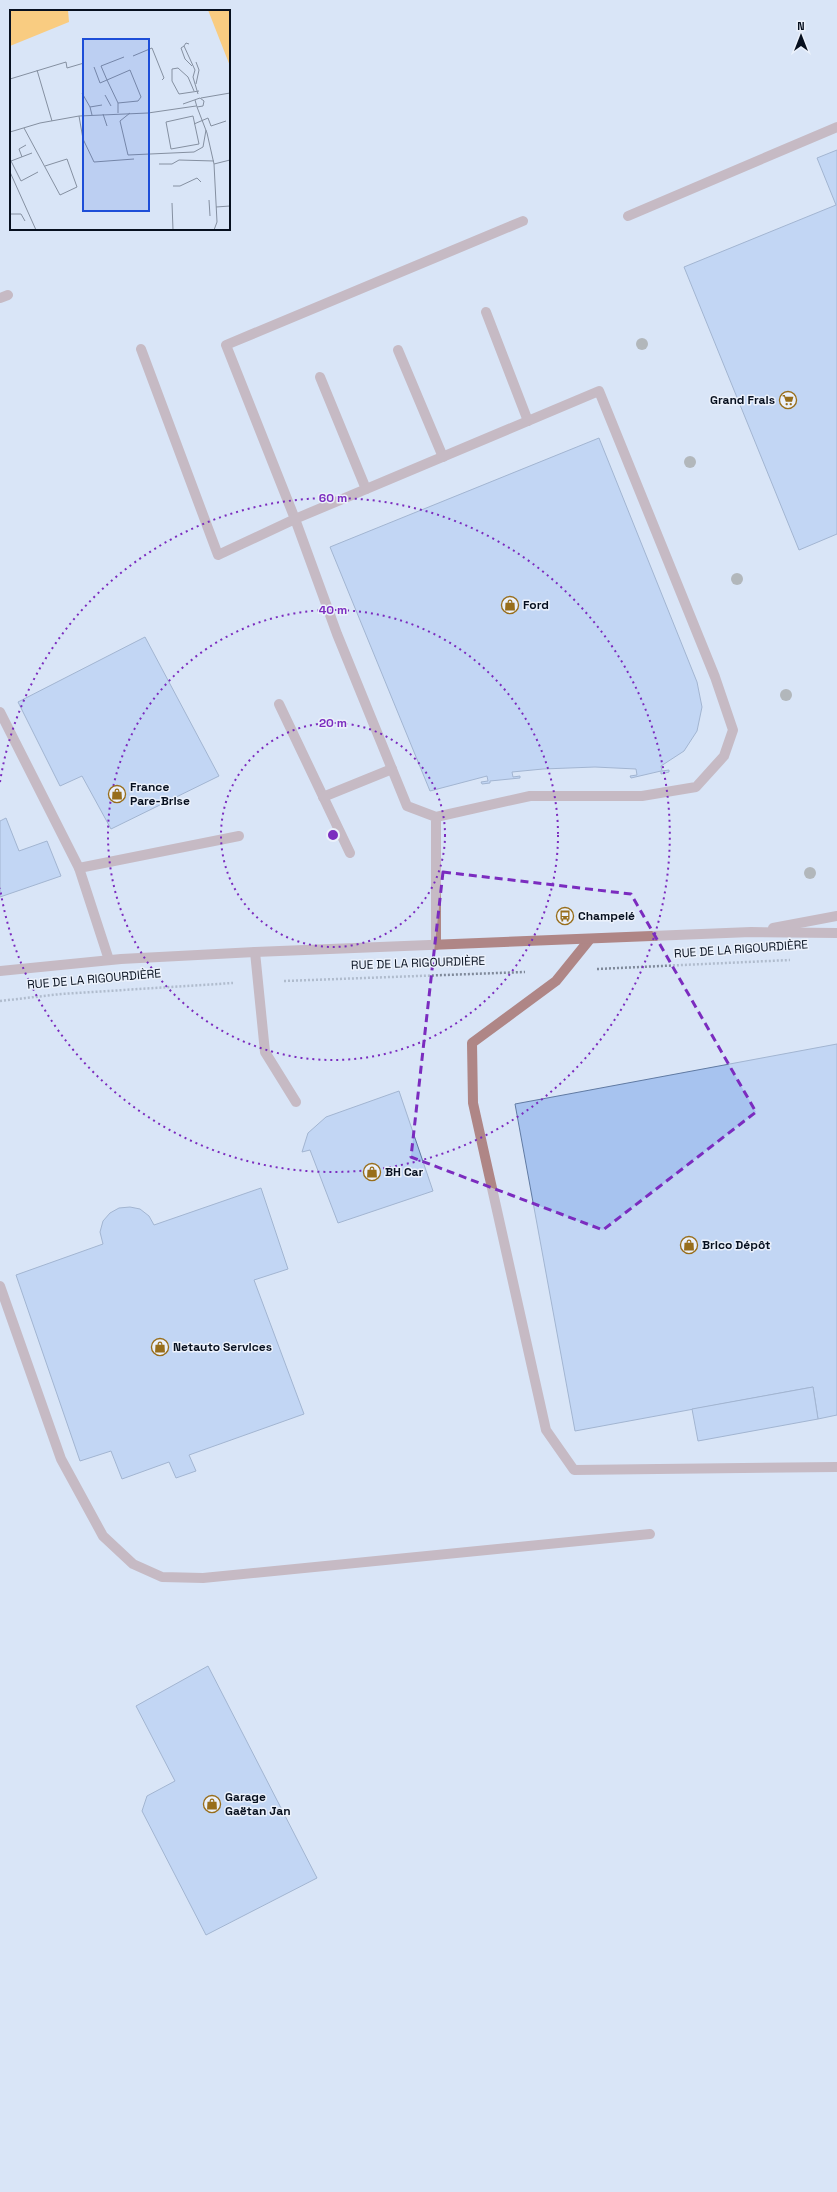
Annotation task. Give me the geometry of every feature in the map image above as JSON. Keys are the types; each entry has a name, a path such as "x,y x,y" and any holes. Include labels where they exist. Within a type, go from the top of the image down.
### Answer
{"street":[{"path":"628,216 837,127"},
{"path":"141,348 218,555 295,519 600,391 715,677 734,730 724,756 696,787 642,796 530,796 436,817 406,806 337,634 295,519 226,345 523,221"},
{"path":"486,312 528,421"},
{"path":"398,350 443,457"},
{"path":"320,377 366,489"},
{"path":"279,704 350,853"},
{"path":"0,712 79,868 109,960"},
{"path":"323,797 392,769"},
{"path":"436,817 436,945"},
{"path":"79,868 240,836"},
{"name":"RUE DE LA RIGOURDIÈRE","path":"751,932 837,916"},
{"name":"RUE DE LA RIGOURDIÈRE","path":"0,971 109,960 255,952 751,932 837,933"},
{"path":"590,939 565,971 472,1043 473,1103 546,1430 574,1470 837,1467"},
{"path":"255,952 265,1052 296,1102"},
{"path":"0,1286 61,1459 103,1536 133,1564 162,1577 204,1578 650,1534"}],"path":[{"name":"RUE DE LA RIGOURDIÈRE","path":"0,1001 61,994 257,982 565,971 792,959"}],"highlighted area":[{"path":"443,872 631,894 756,1112 603,1230 411,1157"}],"building":[{"name":"Grand Frais","path":"837,150 837,534 799,550 684,267 836,205 817,158"},
{"name":"Ford","path":"599,438 697,682 702,707 697,731 684,751 661,766 662,771 669,770 669,772 661,774 661,771 631,778 630,776 637,775 636,769 595,767 543,769 512,772 513,777 520,776 520,778 490,781 490,783 482,784 481,782 488,781 487,776 430,791 330,547"},
{"path":"145,637 219,776 111,829 82,776 60,786 18,702"},
{"path":"6,818 19,851 47,841 61,876 0,897 0,821"},
{"name":"Brico Dépôt","path":"837,1044 837,1415 818,1419 813,1387 575,1431 515,1104"},
{"name":"BH Car","path":"399,1091 433,1191 338,1223 310,1150 302,1152 308,1133 326,1117"},
{"name":"Netauto Services","path":"261,1188 288,1269 254,1280 304,1414 189,1455 196,1471 176,1478 169,1462 122,1479 111,1451 80,1461 16,1275 103,1244 100,1232 103,1221 110,1213 119,1208 130,1207 140,1209 149,1216 154,1225"},
{"path":"813,1387 818,1419 698,1441 692,1409"},
{"name":"Garage Gaëtan Jan","path":"208,1666 317,1878 206,1935 142,1811 147,1796 175,1781 136,1706"}],"place":[{"name":"Grand Frais","path":"788,400"},
{"name":"Ford","path":"510,605"},
{"name":"France Pare-Brise","path":"117,794"},
{"name":"Champelé","path":"565,916"},
{"name":"BH Car","path":"372,1172"},
{"name":"Brico Dépôt","path":"689,1245"},
{"name":"Netauto Services","path":"160,1347"},
{"name":"Garage Gaëtan Jan","path":"212,1804"}]}
